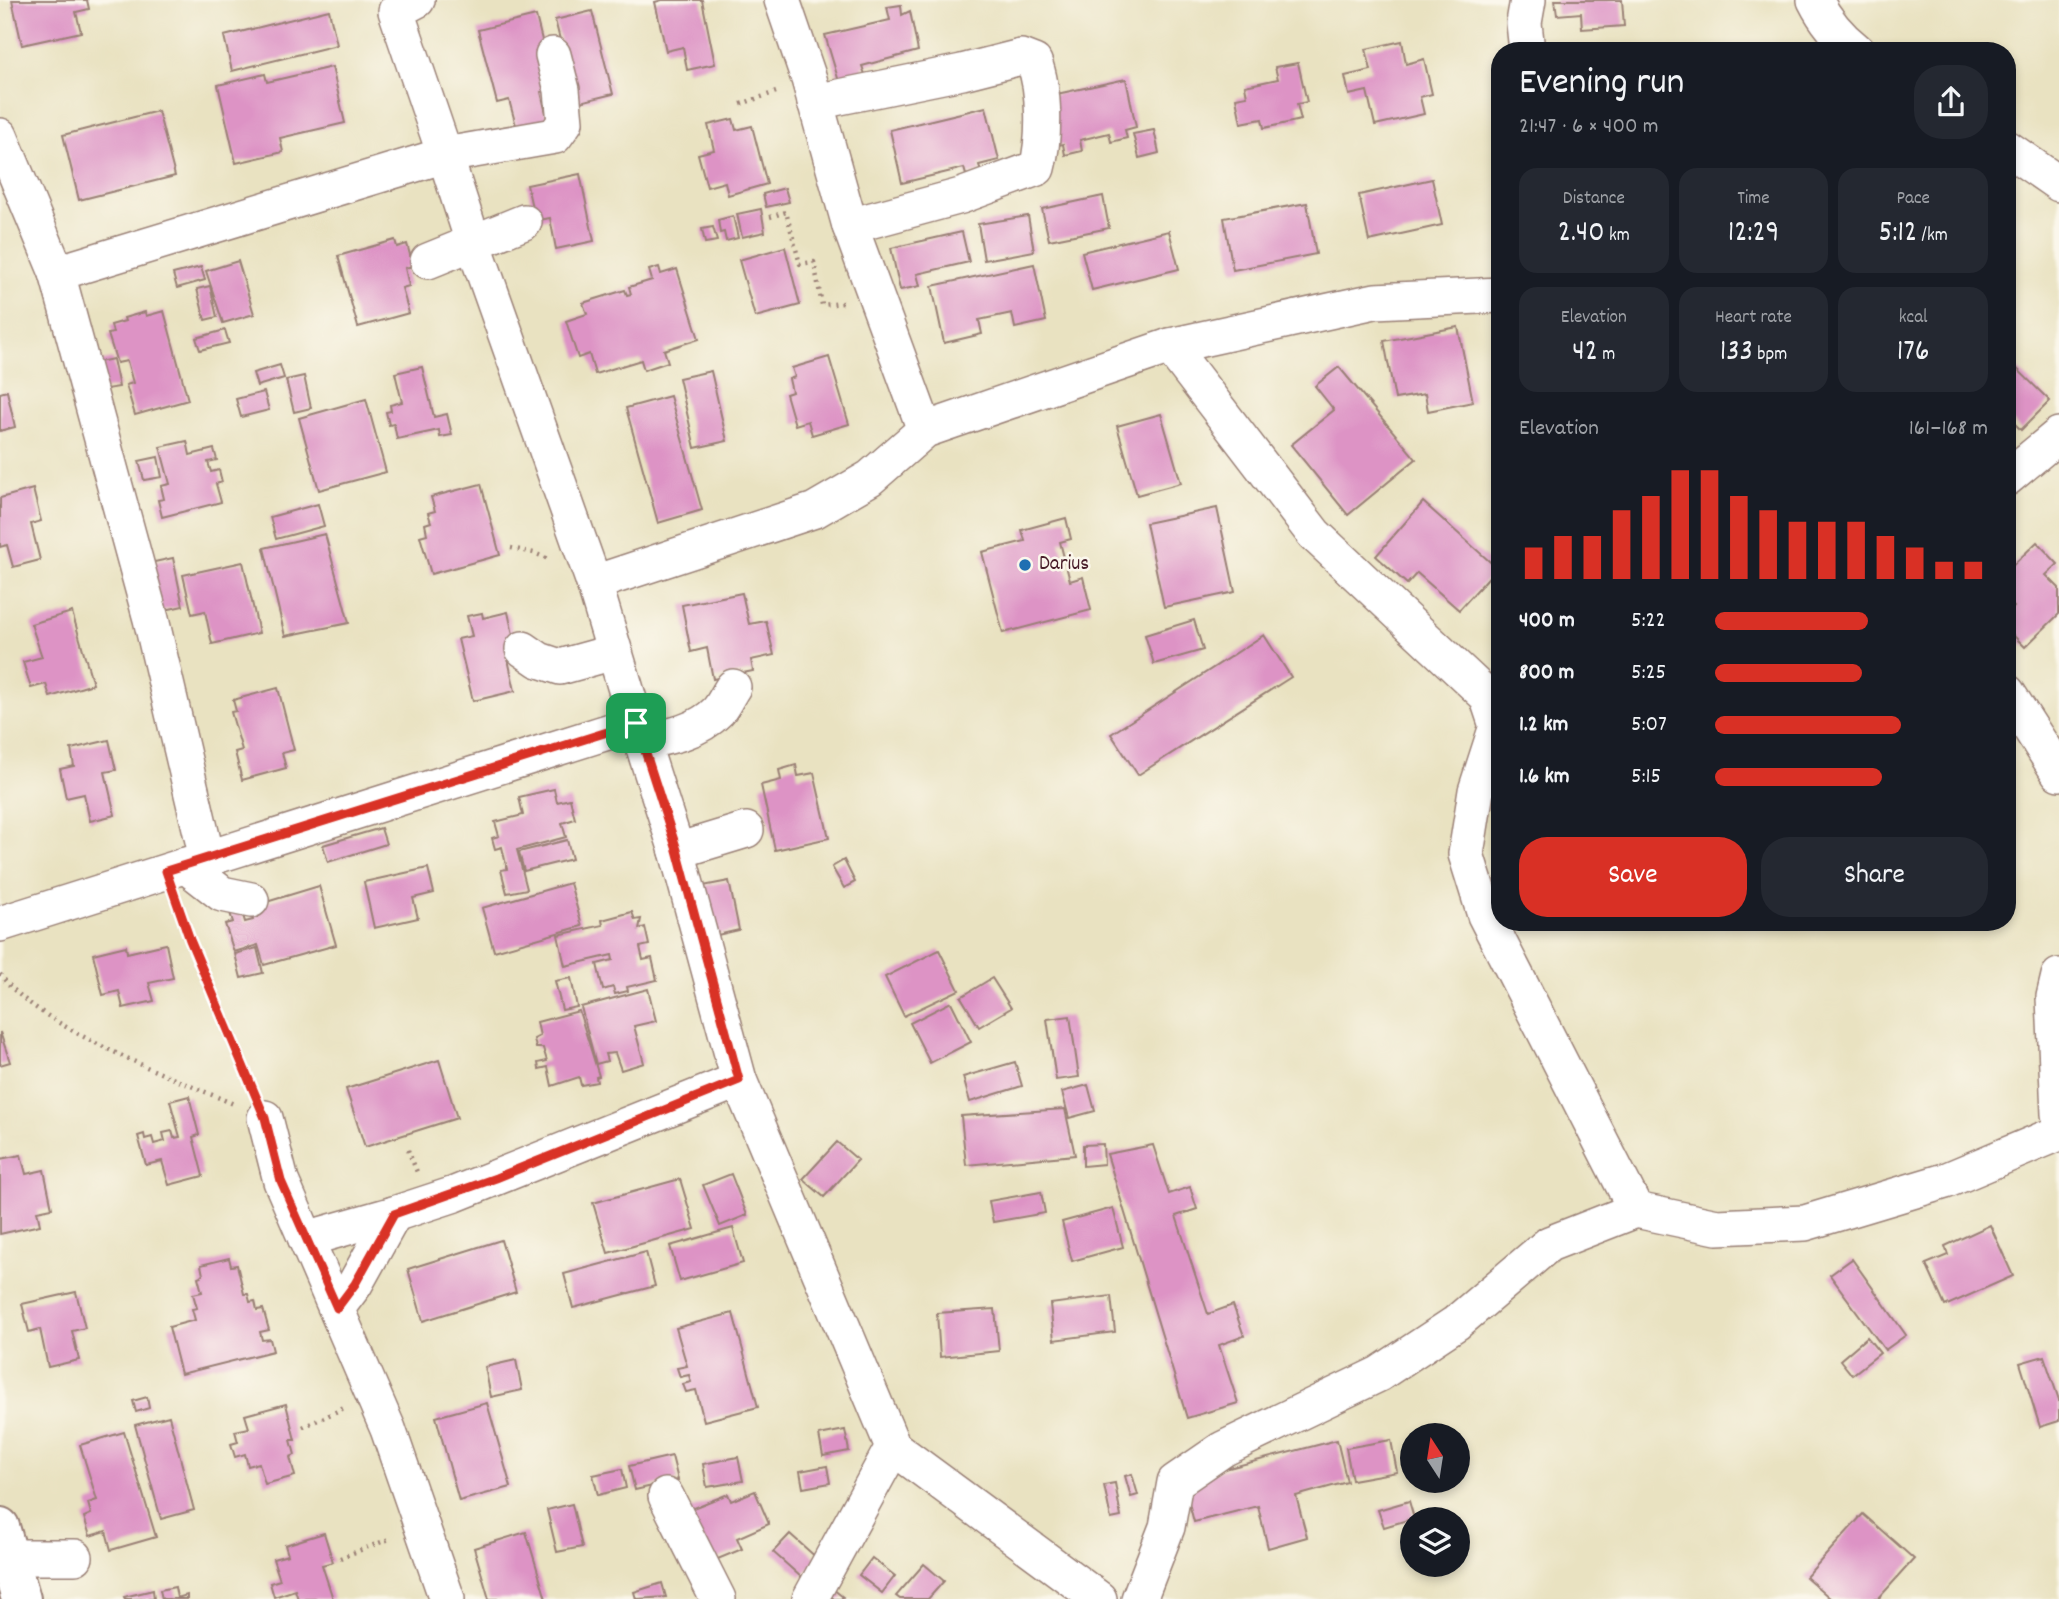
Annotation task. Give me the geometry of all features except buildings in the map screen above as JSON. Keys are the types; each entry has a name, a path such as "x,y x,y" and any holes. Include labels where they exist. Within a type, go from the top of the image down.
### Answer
{"street":[{"path":"782,0 812,90 850,226 925,430"},
{"path":"1526,42 1524,23 1528,0"},
{"path":"1815,0 1823,16 1845,42"},
{"path":"402,4 473,242 594,583 638,732 677,850 739,1080 893,1447 1099,1599"},
{"path":"57,273 445,155 555,136 565,121 562,90 553,55"},
{"path":"812,90 962,72 1021,57 1034,62 1040,78 1042,150 1037,168 961,196 850,226"},
{"path":"3,151 57,273 151,619 186,865 222,894 251,900"},
{"path":"2016,154 2059,184"},
{"path":"428,261 524,222"},
{"path":"594,583 815,510 870,478 925,430 1170,346 1375,301 1491,295"},
{"path":"1170,346 1314,534 1487,696 1491,708"},
{"path":"2016,471 2059,435"},
{"path":"523,649 539,660 560,667 614,652"},
{"path":"0,924 186,865 638,732 670,737 699,726 719,710 733,687"},
{"path":"2016,706 2059,773"},
{"path":"1491,745 1476,791 1466,854 1491,927"},
{"path":"677,850 746,830"},
{"path":"1493,931 1636,1210"},
{"path":"2059,976 2054,997 2059,1114"},
{"path":"306,1239 394,1214 496,1178 739,1080"},
{"path":"265,1118 281,1181 405,1472 447,1599"},
{"path":"1139,1599 1167,1527 1175,1482 1223,1449 1379,1374 1456,1323 1549,1244 1636,1210 1717,1227 1805,1223 1945,1181 2059,1133"},
{"path":"337,1308 355,1284 394,1214"},
{"path":"810,1599 893,1447"},
{"path":"667,1496 718,1599"},
{"path":"20,1599 4,1542 75,1557"}],"path":[{"path":"741,104 812,90"},
{"path":"769,217 786,212 800,264 814,262 822,305 875,300"},
{"path":"186,865 190,940 265,1118"},
{"path":"0,974 10,988 44,1013 89,1039 265,1118"},
{"path":"303,1427 373,1394"},
{"path":"340,1558 422,1526"}],"place":[{"name":"Darius","path":"1025,565"}],"route":[{"path":"636,723 677,850 739,1080 455,1194 394,1214 355,1284 337,1308 281,1181 265,1118 190,940 166,871 636,723"}]}
